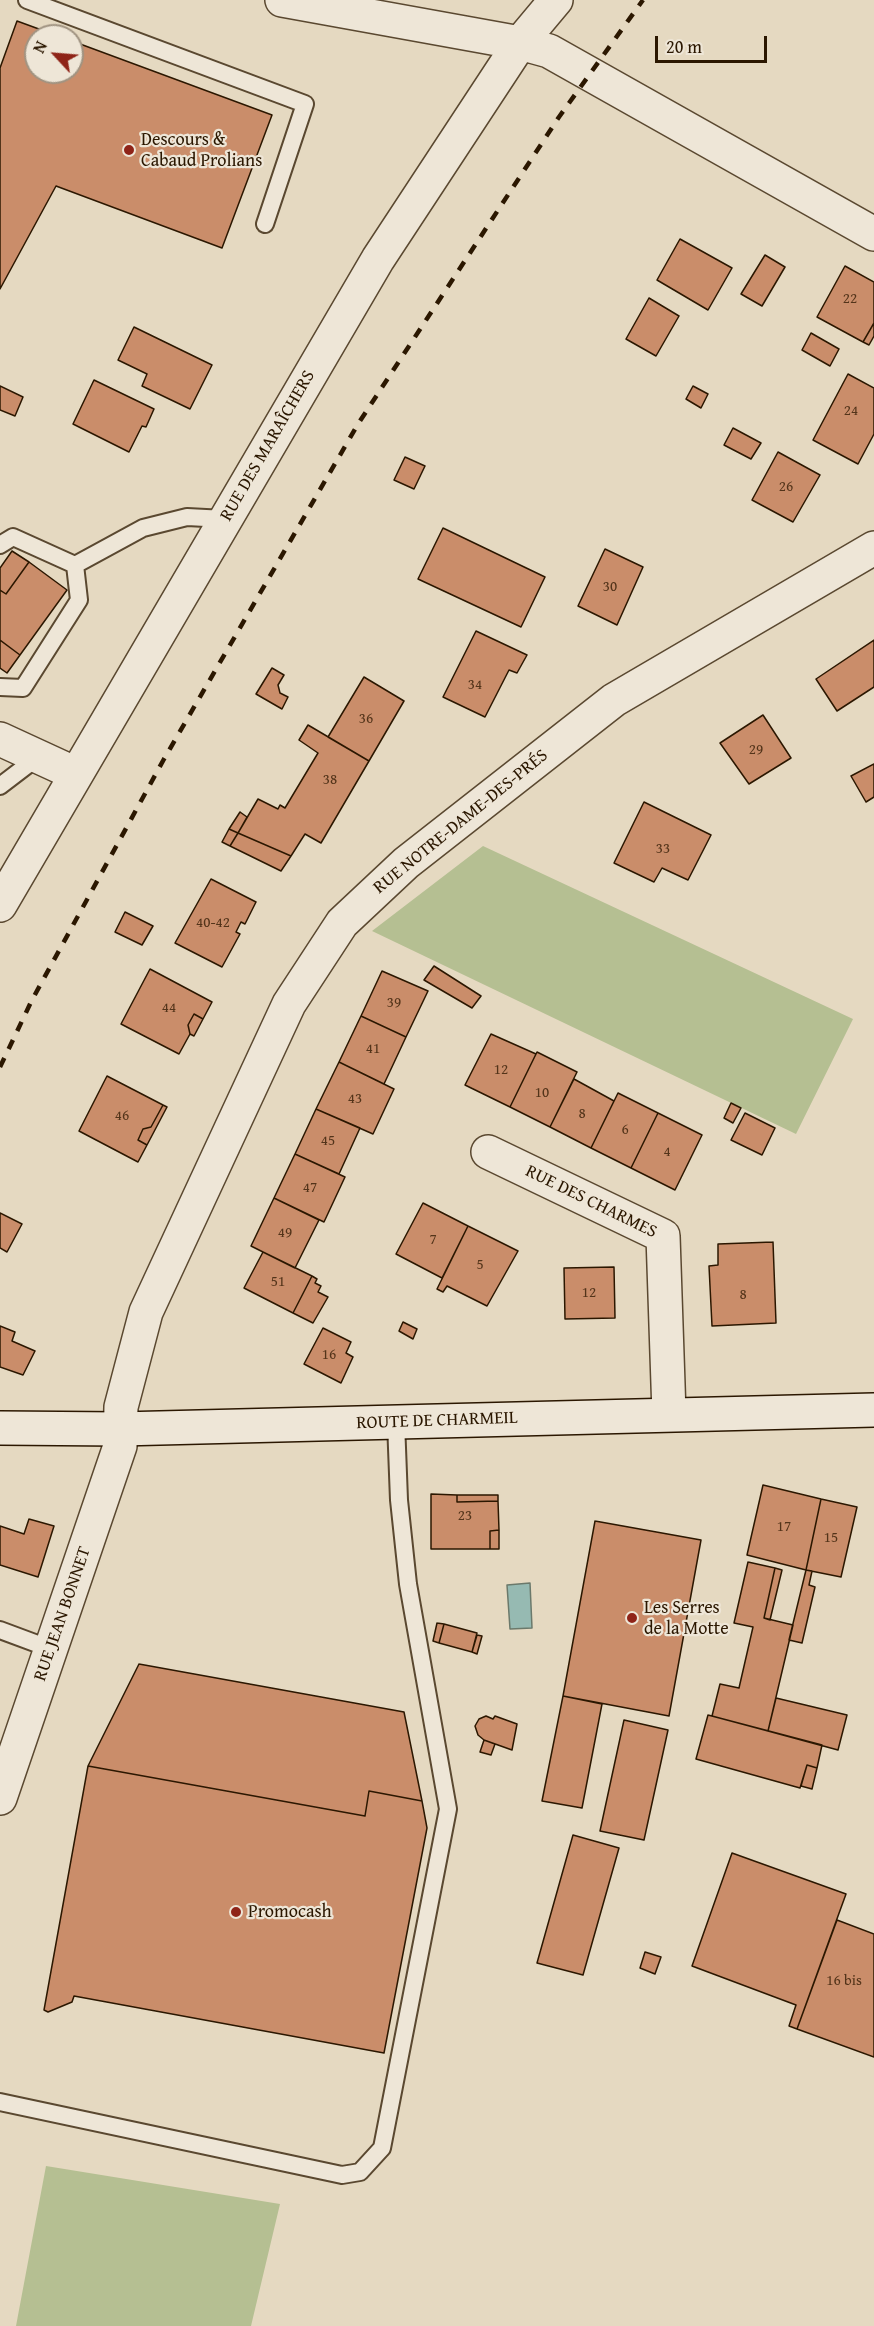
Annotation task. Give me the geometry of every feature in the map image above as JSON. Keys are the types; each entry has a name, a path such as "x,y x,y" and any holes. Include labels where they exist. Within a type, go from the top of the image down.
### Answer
{"street":[{"path":"282,0 520,43 549,51 874,234"},
{"name":"RUE DES MARAÎCHERS","path":"0,905 378,259 520,43 556,0"},
{"name":"RUE NOTRE-DAME-DES-PRÉS","path":"120,1429 121,1407 146,1312 289,1004 342,923 406,863 614,700 874,548"},
{"path":"0,739 76,774"},
{"name":"RUE DES CHARMES","path":"488,1152 663,1236 669,1414"},
{"name":"ROUTE DE CHARMEIL","path":"0,1428 120,1429 874,1410"},
{"name":"RUE JEAN BONNET","path":"0,1798 120,1446 120,1429"}],"lane":[{"path":"27,0 305,104 265,224"},
{"path":"75,566 143,528 186,517 225,519"},
{"path":"0,545 13,537 75,566"},
{"path":"0,687 23,688 79,600 75,566"},
{"path":"0,786 39,757"},
{"path":"0,2102 342,2175 360,2172 382,2148 448,1809 408,1584 399,1500 396,1422"},
{"path":"0,1630 51,1649"}],"green space":[{"path":"483,846 853,1019 796,1134 372,931"},
{"path":"46,2166 280,2204 251,2326 16,2326"}],"water":[{"path":"530,1583 532,1628 510,1629 507,1585"}],"building":[{"name":"Descours & Cabaud Prolians","path":"17,21 25,24 24,84 84,84 84,45 272,115 222,248 56,186 0,289 0,68"},
{"path":"680,239 732,268 708,310 657,280"},
{"path":"765,255 785,267 762,306 741,294"},
{"path":"845,266 874,282 874,323 863,342 817,317"},
{"path":"649,298 679,316 656,356 626,339"},
{"path":"874,323 874,336 869,345 863,342"},
{"path":"134,327 212,365 190,409 142,386 147,374 118,360"},
{"path":"811,333 839,349 830,366 802,350"},
{"path":"848,374 874,388 874,434 858,464 813,440"},
{"path":"94,380 154,409 146,427 142,426 129,452 73,424"},
{"path":"0,386 23,397 15,416 0,410"},
{"path":"693,386 708,394 701,408 686,399"},
{"path":"733,428 761,443 751,459 724,445"},
{"path":"778,452 820,475 793,522 752,500"},
{"path":"405,457 425,466 414,489 394,480"},
{"path":"443,528 545,577 521,627 418,579"},
{"path":"605,549 643,567 617,625 578,606"},
{"path":"12,551 29,562 6,594 0,590 0,568"},
{"path":"29,562 67,590 20,655 0,640 0,590 6,594"},
{"path":"476,631 527,655 517,673 509,670 485,717 443,697"},
{"path":"0,640 20,655 7,673 0,668"},
{"path":"874,640 874,687 837,711 816,679"},
{"path":"272,668 284,675 278,685 280,693 288,697 282,709 256,694"},
{"path":"364,677 404,701 369,761 328,737"},
{"path":"763,715 791,758 749,784 720,743"},
{"path":"308,725 369,761 321,843 305,834 291,856 238,833 258,799 278,809 280,805 285,808 318,753 299,740"},
{"path":"874,764 874,797 866,802 851,776"},
{"path":"644,802 711,835 688,880 662,868 654,882 614,863"},
{"path":"240,812 247,817 238,833 229,829"},
{"path":"229,829 238,833 230,846 222,842"},
{"path":"238,833 291,856 281,871 230,846"},
{"path":"211,879 256,902 245,924 241,922 236,932 240,934 222,967 175,943"},
{"path":"125,912 153,926 142,945 115,932"},
{"path":"434,966 481,996 472,1008 424,980"},
{"path":"150,969 212,1002 203,1019 194,1014 188,1025 190,1034 179,1054 121,1024"},
{"path":"382,971 428,991 406,1037 361,1016"},
{"path":"194,1014 203,1019 194,1036 190,1034 188,1025"},
{"path":"361,1016 406,1037 384,1084 339,1062"},
{"path":"491,1034 536,1054 510,1107 465,1085"},
{"path":"537,1052 577,1072 550,1127 510,1107"},
{"path":"339,1062 394,1089 373,1134 316,1109"},
{"path":"107,1076 163,1105 151,1127 143,1129 138,1140 147,1145 138,1162 79,1131"},
{"path":"574,1079 614,1101 591,1148 550,1127"},
{"path":"618,1093 658,1113 631,1168 591,1148"},
{"path":"731,1103 741,1108 733,1123 724,1118"},
{"path":"163,1105 167,1107 147,1145 138,1140 143,1129 151,1127"},
{"path":"316,1109 360,1128 339,1174 295,1154"},
{"path":"658,1113 702,1135 675,1190 631,1168"},
{"path":"745,1113 775,1128 762,1155 731,1140"},
{"path":"295,1154 345,1177 324,1222 274,1198"},
{"path":"274,1198 319,1220 295,1268 251,1246"},
{"path":"423,1203 468,1226 442,1278 396,1254"},
{"path":"0,1213 22,1224 7,1252 0,1248"},
{"path":"468,1226 518,1251 487,1306 447,1286 443,1292 437,1289"},
{"path":"773,1242 776,1323 712,1326 709,1266 718,1265 718,1244"},
{"path":"263,1252 312,1276 293,1313 244,1288"},
{"path":"614,1267 615,1318 565,1319 564,1268"},
{"path":"312,1276 317,1279 315,1283 321,1286 318,1292 328,1297 313,1323 293,1313"},
{"path":"403,1322 417,1329 413,1339 399,1331"},
{"path":"0,1326 15,1332 12,1341 35,1351 23,1375 0,1367"},
{"path":"323,1328 351,1342 346,1353 353,1357 341,1383 304,1364"},
{"path":"763,1485 821,1499 806,1570 747,1555"},
{"path":"431,1494 457,1495 457,1502 498,1501 499,1530 490,1531 490,1549 431,1549"},
{"path":"457,1495 498,1495 498,1501 457,1502"},
{"path":"821,1499 857,1507 841,1577 806,1570"},
{"path":"29,1519 54,1526 38,1577 0,1565 0,1526 24,1534"},
{"name":"Les Serres de la Motte","path":"595,1521 701,1540 669,1716 563,1696"},
{"path":"499,1530 499,1549 490,1549 490,1531"},
{"path":"748,1562 775,1568 764,1618 793,1625 768,1731 712,1716 720,1684 739,1688 753,1627 734,1623"},
{"path":"775,1568 782,1570 770,1620 764,1618"},
{"path":"806,1570 812,1571 809,1585 815,1587 802,1643 789,1640"},
{"path":"437,1623 444,1624 439,1643 433,1641"},
{"path":"444,1624 477,1633 472,1652 439,1643"},
{"path":"477,1635 482,1636 477,1654 472,1652"},
{"path":"139,1664 404,1712 422,1801 369,1791 365,1816 88,1766"},
{"path":"563,1696 602,1704 582,1808 542,1801"},
{"path":"776,1698 847,1715 838,1750 768,1731"},
{"path":"708,1715 822,1745 817,1768 807,1765 800,1788 696,1759"},
{"path":"486,1716 493,1719 495,1716 517,1724 512,1750 484,1740 478,1735 475,1726 479,1719"},
{"path":"624,1720 668,1730 644,1840 600,1831"},
{"path":"484,1740 495,1744 491,1755 480,1752"},
{"path":"807,1765 817,1768 812,1789 801,1786"},
{"name":"Promocash","path":"88,1766 365,1816 369,1791 422,1801 427,1828 384,2053 74,1996 72,2002 48,2012 44,2010"},
{"path":"573,1835 619,1848 583,1975 537,1963"},
{"path":"732,1853 846,1894 797,2029 789,2026 796,2005 692,1966"},
{"path":"837,1920 874,1934 874,2057 797,2029"},
{"path":"645,1952 661,1957 655,1974 640,1968"}],"railway":[{"path":"0,1067 32,1000 164,759 358,424 559,117 643,0"}],"place":[{"name":"Descours & Cabaud Prolians","path":"129,150"},
{"name":"Les Serres de la Motte","path":"632,1618"},
{"name":"Promocash","path":"236,1912"}]}
